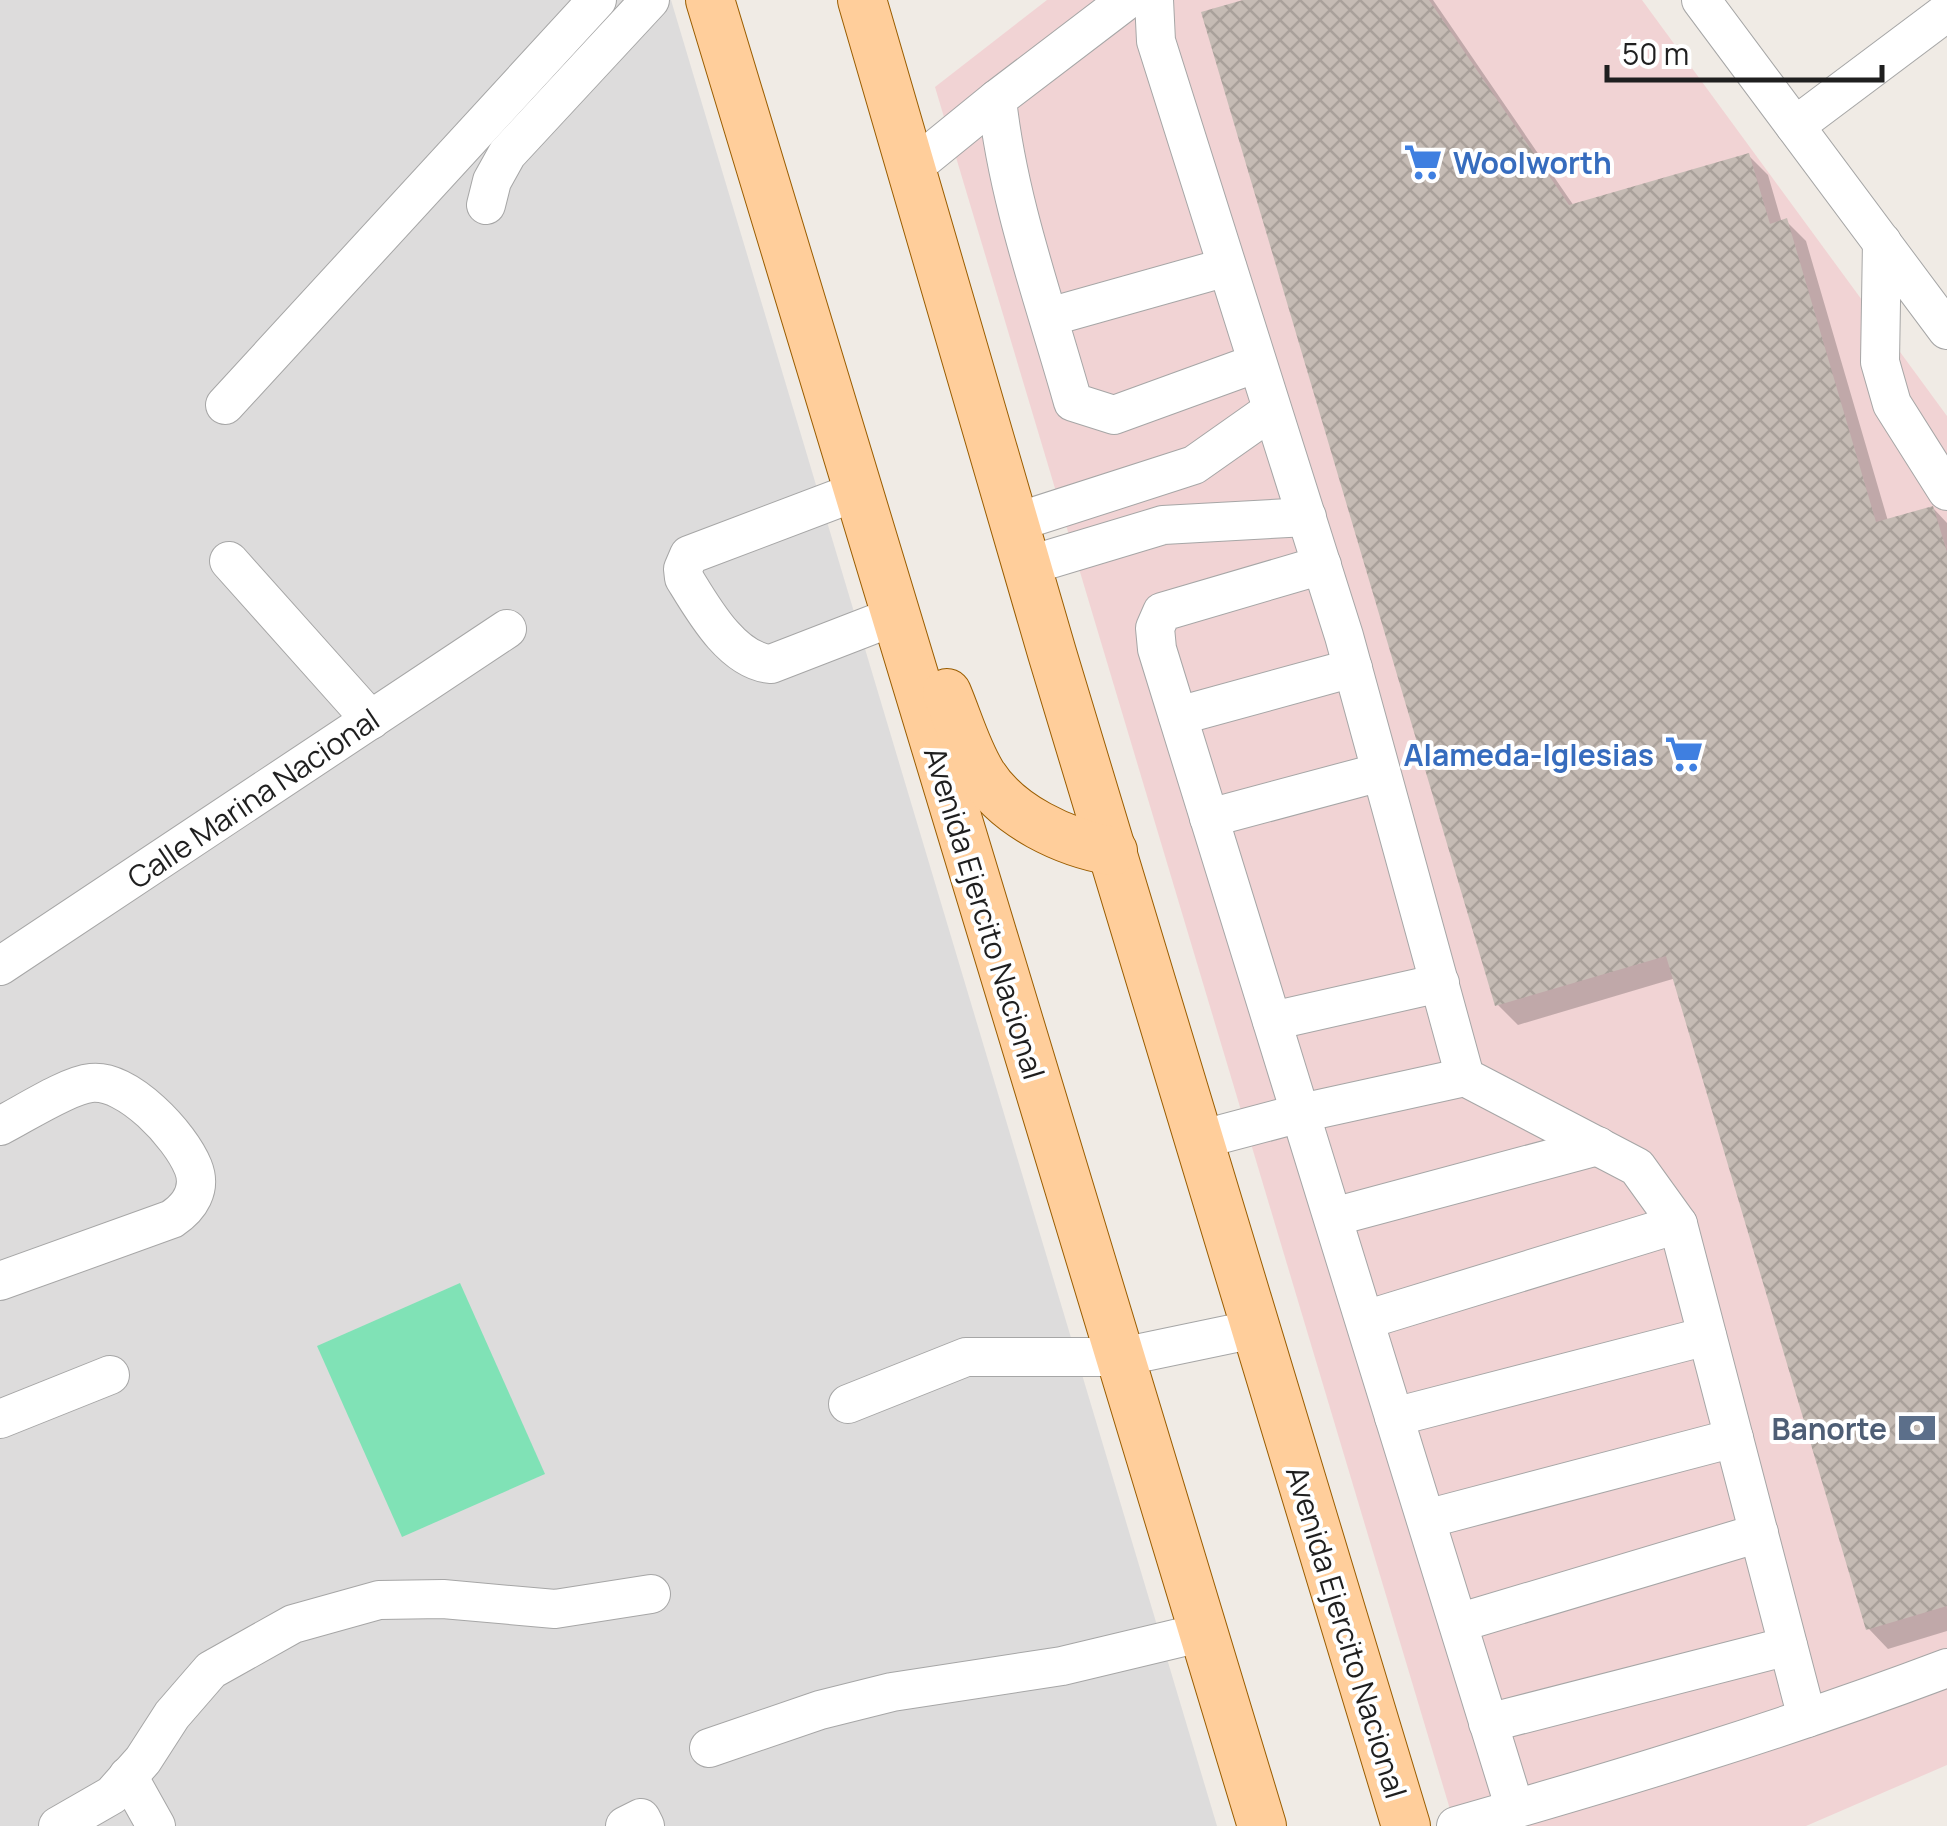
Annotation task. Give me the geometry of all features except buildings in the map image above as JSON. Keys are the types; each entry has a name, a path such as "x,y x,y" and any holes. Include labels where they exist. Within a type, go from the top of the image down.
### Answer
{"main road":[{"name":"Avenida Ejercito Nacional","path":"710,0 1262,1826"},
{"name":"Avenida Ejercito Nacional","path":"862,0 1020,545 1406,1826"},
{"path":"912,674 934,676 944,686 982,776 1010,805 1066,838 1113,851"}],"street":[{"path":"225,405 598,0"},
{"path":"486,206 492,180 507,154 650,0"},
{"path":"911,169 1128,0"},
{"path":"1154,0 1156,41 1353,668 1466,1077"},
{"path":"1701,0 1947,330"},
{"path":"1795,126 1947,12"},
{"path":"996,99 1001,137 1073,402 1114,416 1257,363"},
{"path":"1882,242 1880,362 1892,404 1947,490"},
{"path":"1049,317 1227,267"},
{"path":"1020,545 1194,465 1272,410"},
{"path":"858,491 689,554 684,578 728,638 756,663 771,664 895,616"},
{"path":"1020,545 1163,525 1306,518"},
{"path":"230,562 371,720"},
{"path":"1322,565 1162,612 1154,628 1157,649 1515,1809"},
{"name":"Calle Marina Nacional","path":"0,966 507,629"},
{"path":"1178,716 1353,668"},
{"path":"1210,818 1381,772"},
{"path":"1272,1021 1440,984"},
{"path":"1199,1140 1466,1077 1637,1166 1678,1224 1807,1718"},
{"path":"0,1126 91,1083 124,1088 168,1128 194,1168 196,1186 186,1210 172,1219 0,1281"},
{"path":"1332,1217 1598,1146"},
{"path":"1365,1320 1678,1224"},
{"path":"848,1404 966,1357 1121,1357 1256,1329"},
{"path":"1394,1417 1707,1336"},
{"path":"0,1419 110,1375"},
{"path":"1426,1519 1734,1438"},
{"path":"1458,1624 1759,1533"},
{"path":"58,1826 112,1795 143,1760 172,1714 211,1670 293,1624 379,1600 443,1599 555,1608 651,1594"},
{"path":"708,1748 820,1710 892,1692 1062,1666 1204,1632"},
{"path":"1488,1723 1788,1646"},
{"path":"1456,1826 1807,1718 1947,1668"},
{"path":"128,1776 156,1826"},
{"path":"626,1826 641,1818 644,1826"}],"shaded area":[{"path":"0,0 671,0 1217,1826 0,1826"},
{"name":"Alameda-Iglesias","path":"1047,0 1642,0 1947,416 1947,1765 1806,1826 1455,1826 935,87"}],"green space":[{"path":"460,1283 545,1474 402,1537 317,1346"}],"place":[{"name":"Woolworth","path":"1423,162"},
{"name":"Alameda-Iglesias","path":"1684,754"},
{"name":"Banorte","path":"1917,1428"}]}
